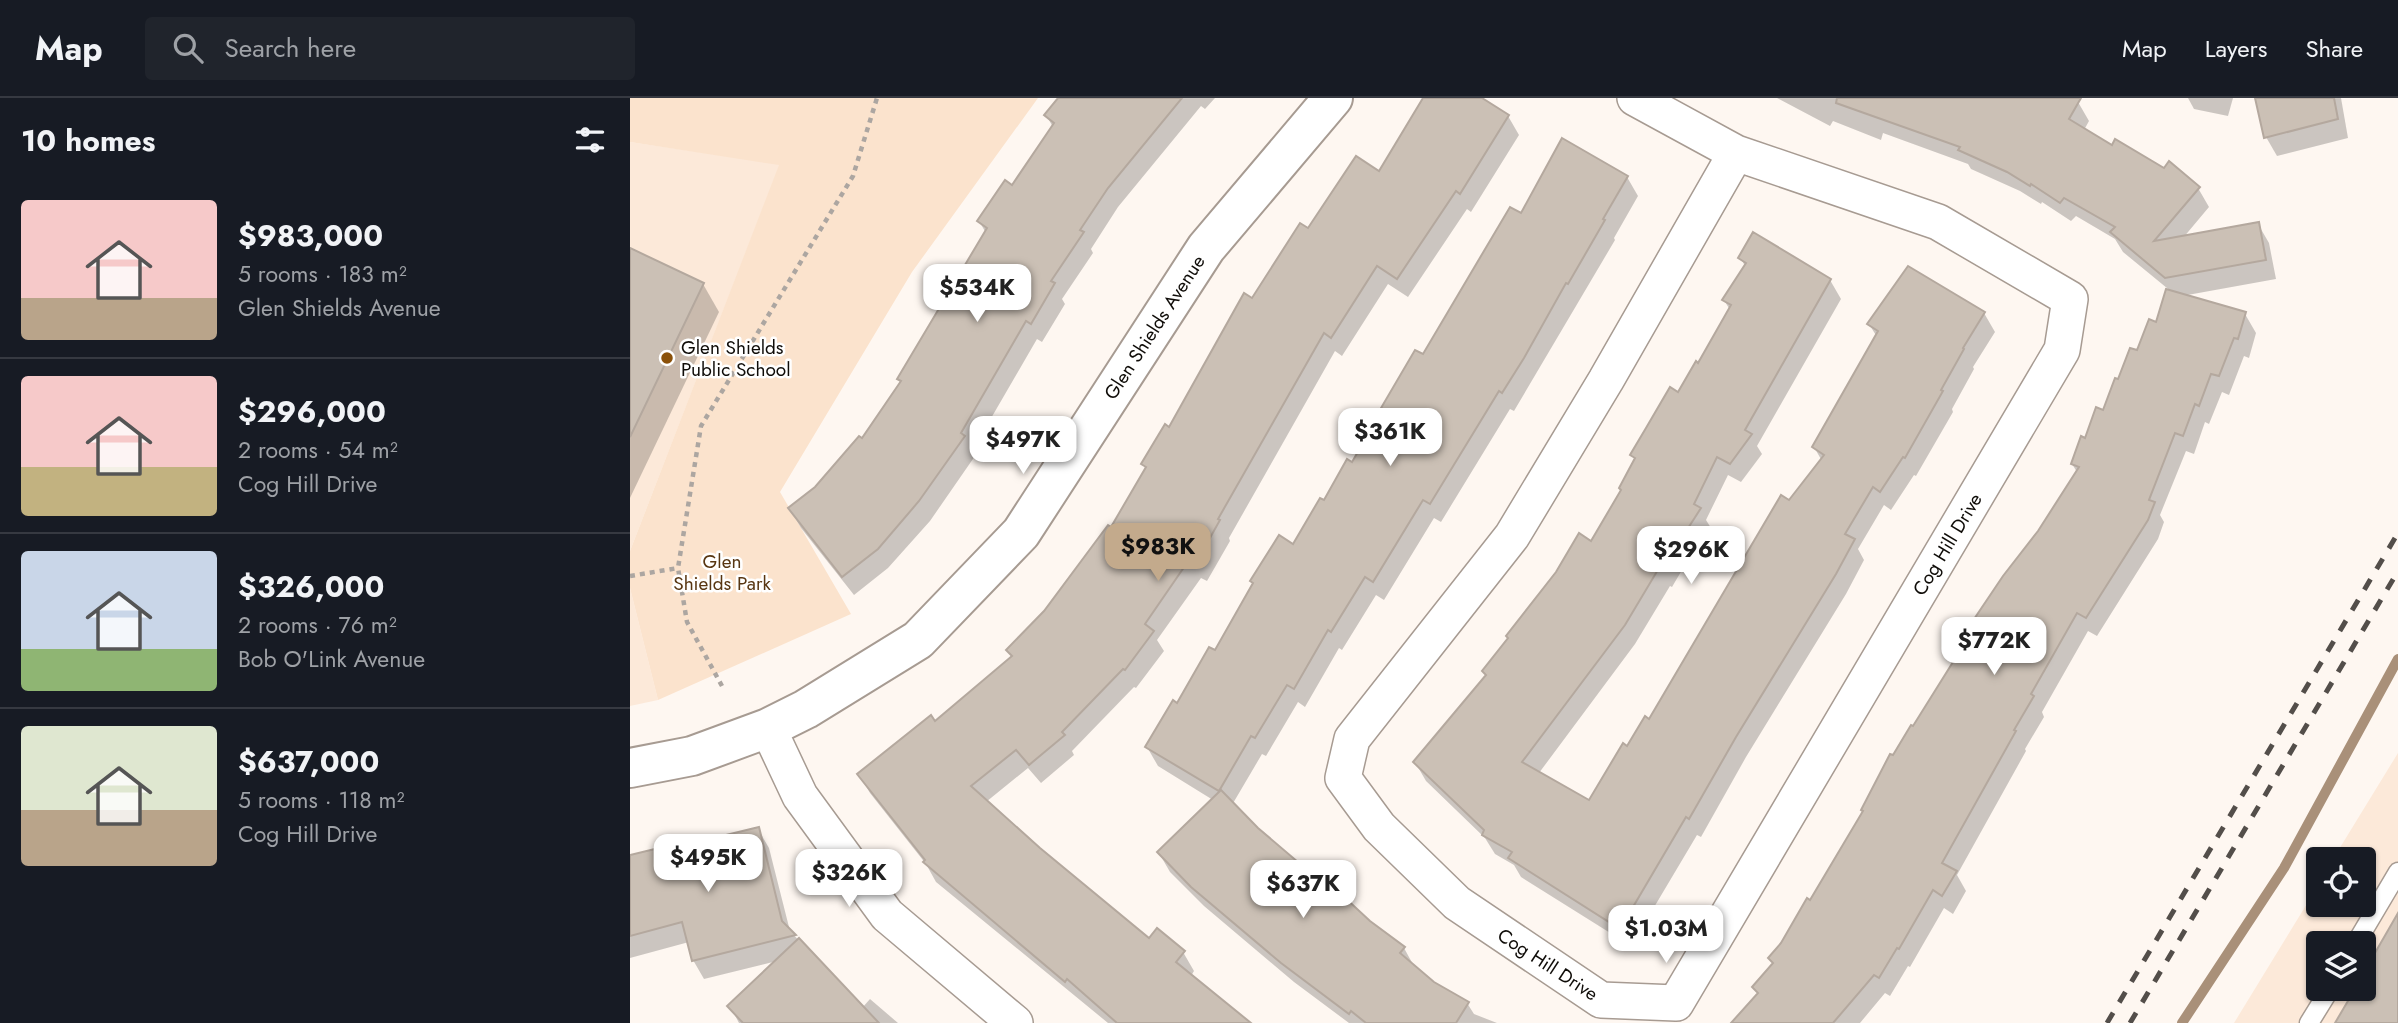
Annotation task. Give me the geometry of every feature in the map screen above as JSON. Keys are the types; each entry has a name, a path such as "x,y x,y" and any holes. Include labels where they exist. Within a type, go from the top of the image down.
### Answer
{"street":[{"name":"Glen Shields Avenue","path":"630,768 692,756 768,728 806,709 918,640 1021,533 1206,248 1333,98"},
{"name":"Cog Hill Drive","path":"1634,98 1736,152 1938,222 2070,299 2062,350 1676,1003 1601,1000 1457,904 1379,827 1343,778 1352,739 1512,536 1606,380 1736,152"},
{"path":"768,728 800,796 887,915 1015,1023"}],"lane":[{"path":"2363,931 2398,872"},
{"path":"2309,1023 2323,1001"}],"path":[{"path":"722,685 687,622 678,568 701,426 853,176 877,98"},
{"path":"630,576 678,568"}],"shaded area":[{"name":"Glen Shields Public School","path":"630,142 780,164 630,551"},
{"path":"630,588 658,700 630,706"},
{"path":"2398,753 2398,1023 2234,1023 2306,905 2306,917 2376,917 2376,847 2340,847"}],"green space":[{"name":"Glen Shields Park","path":"630,98 1038,98 912,272 780,492 851,614 658,700 630,588 630,551 779,165 630,142"}],"building":[{"path":"1058,98 1182,98 1108,188 1080,230 1084,232 1051,281 1055,283 1031,324 1026,321 961,433 965,436 919,501 878,549 842,577 788,508 815,487 859,436 862,438 901,381 897,379 987,228 977,221 1005,180 1012,185 1054,123 1044,115"},
{"path":"1423,98 1482,98 1509,115 1460,194 1456,191 1397,279 1377,266 1331,338 1324,333 1218,519 1220,520 1196,563 1189,560 1145,624 1154,631 1125,670 1123,669 1062,732 1065,735 1029,765 1016,750 971,786 1040,848 1149,938 1157,928 1185,951 1176,962 1251,1023 1117,1023 923,862 925,860 857,774 931,715 935,721 1012,656 1006,650 1044,611 1108,525 1111,527 1146,467 1141,464 1165,424 1169,427 1244,293 1252,298 1300,223 1308,228 1356,156 1379,171"},
{"path":"1837,98 2081,98 2069,119 2112,145 2115,139 2164,168 2169,161 2200,187 2154,241 2259,222 2266,260 2165,278 2110,232 2115,227 2064,198 2060,203 2031,184 2030,186 2007,172 1958,150 1960,147 1836,103"},
{"path":"2255,98 2334,98 2338,119 2264,138"},
{"path":"1562,138 1628,176 1524,358 1502,393 1499,391 1430,504 1423,500 1373,582 1365,577 1331,632 1328,630 1294,689 1287,685 1255,738 1251,736 1219,791 1145,747 1173,700 1177,703 1209,647 1215,650 1253,583 1250,581 1279,535 1293,544 1320,498 1324,500 1347,459 1352,462 1415,350 1423,354 1510,207 1521,213"},
{"path":"1753,232 1831,279 1745,430 1752,434 1730,464 1717,457 1694,504 1701,508 1661,569 1659,568 1625,625 1522,762 1589,800 1623,743 1627,746 1645,716 1649,719 1781,495 1789,500 1824,455 1812,447 1878,331 1867,324 1908,266 1985,312 1905,458 1903,457 1880,492 1873,487 1845,534 1855,539 1836,574 1620,929 1508,858 1512,852 1482,835 1484,830 1413,762 1486,675 1482,671 1556,572 1579,533 1591,541 1621,490 1619,488 1635,458 1630,455 1670,387 1678,392 1731,305 1722,300 1746,263 1738,258"},
{"path":"630,248 704,283 630,437"},
{"path":"2166,289 2246,312 2238,339 2234,338 2219,376 2211,374 2199,406 2195,404 2183,436 2175,433 2149,500 2155,502 2148,520 2086,618 2077,613 2031,694 2034,696 2014,730 2016,731 1942,863 1957,871 1942,896 1933,890 1879,978 1874,975 1833,1023 1731,1023 1758,993 1752,987 1773,963 1768,958 1781,943 1807,898 1810,900 1863,811 1861,810 1890,754 1893,755 1911,725 1913,726 1963,646 1958,643 2003,576 2038,531 2079,467 2071,464 2081,436 2085,438 2096,407 2103,410 2130,348 2137,350 2149,319 2156,322"},
{"path":"1221,790 1258,828 1339,897 1341,894 1370,921 1405,947 1400,953 1434,982 1469,1002 1456,1023 1366,1023 1351,1011 1349,1014 1281,963 1191,887 1157,852"},
{"path":"759,827 782,921 796,935 692,961 682,922 630,936 630,855 655,849 656,852"},
{"path":"2398,913 2398,1023 2335,1023 2348,1001 2376,1001 2376,951"},
{"path":"799,938 879,1023 743,1023 727,1006"}],"waterway":[{"path":"2182,1023 2284,868 2398,659"}],"railway":[{"path":"2107,1023 2398,533"},
{"path":"2130,1023 2398,571"}],"place":[{"name":"Glen Shields Public School","path":"667,358"}]}
